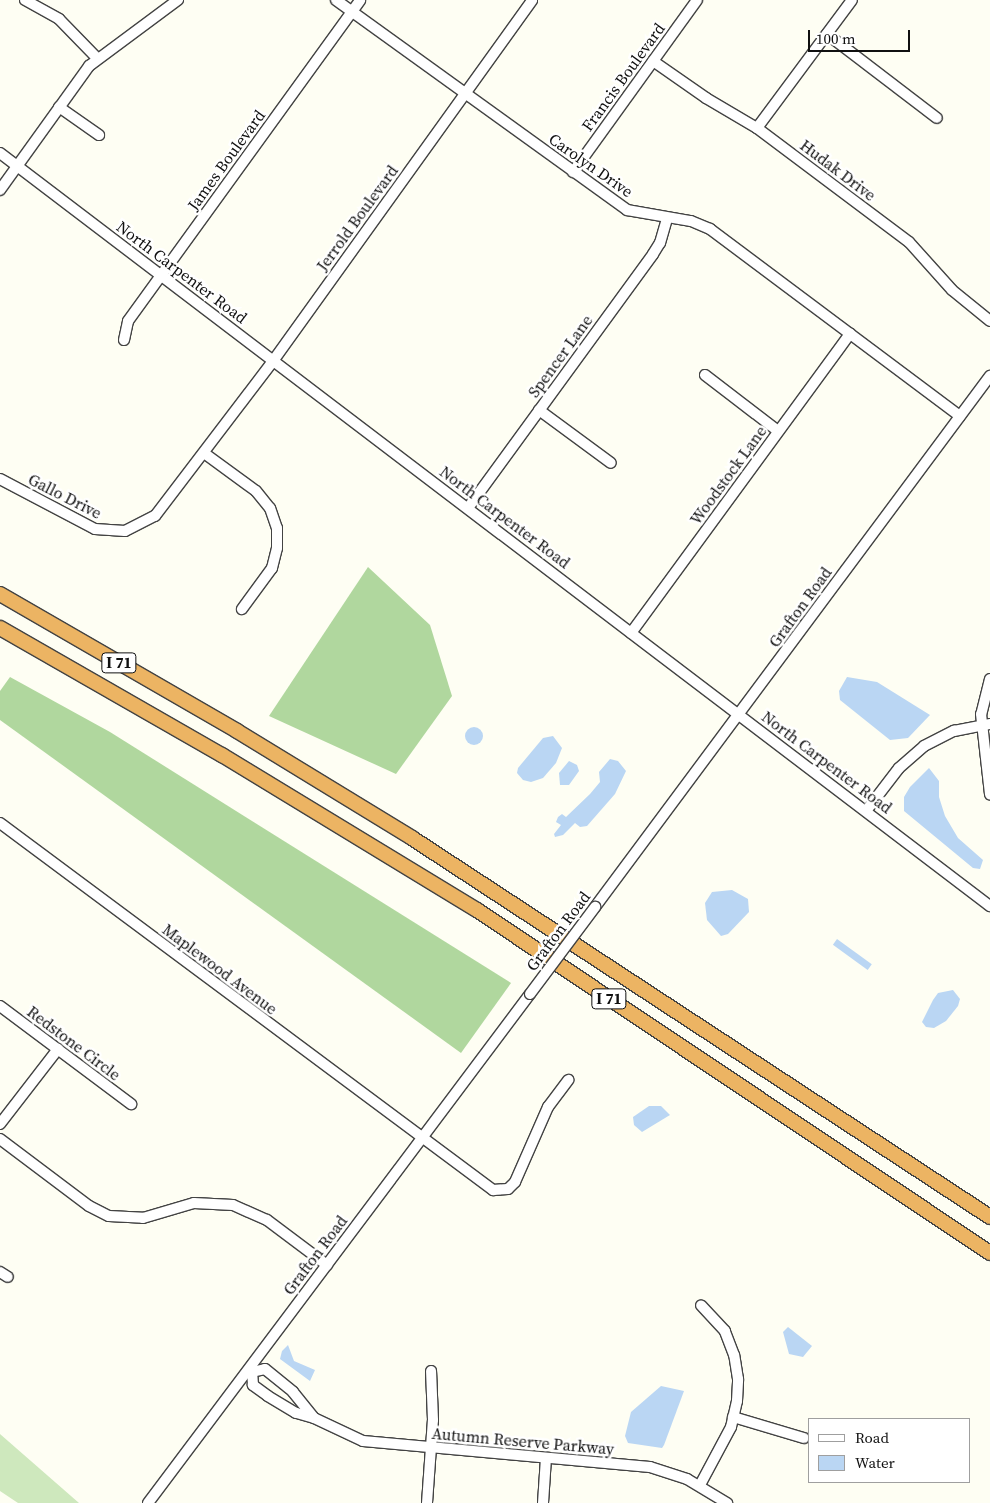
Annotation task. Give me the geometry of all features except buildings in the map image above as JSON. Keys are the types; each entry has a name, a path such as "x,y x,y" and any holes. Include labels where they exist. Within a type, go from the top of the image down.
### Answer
{"highway":[{"name":"I 71","path":"0,594 238,731 412,838 990,1217"},
{"name":"I 71","path":"0,628 222,755 477,910 990,1253"}],"street":[{"path":"25,0 59,19 97,58"},
{"path":"0,190 59,107 97,58 150,23 178,0"},
{"name":"Carolyn Drive","path":"336,0 627,210 692,221 710,229 960,416"},
{"name":"James Boulevard","path":"124,340 128,321 360,0"},
{"name":"Jerrold Boulevard","path":"204,453 273,361 532,0"},
{"name":"Francis Boulevard","path":"573,172 697,0"},
{"path":"757,128 852,0"},
{"path":"827,34 937,118"},
{"name":"Hudak Drive","path":"653,61 706,98 757,128 909,242 952,290 990,321"},
{"path":"59,107 99,135"},
{"name":"North Carpenter Road","path":"0,153 990,906"},
{"name":"Spencer Lane","path":"468,508 653,254 660,242 667,218"},
{"name":"Woodstock Lane","path":"631,633 850,334"},
{"path":"705,375 778,431"},
{"name":"Grafton Road","path":"148,1503 251,1370 327,1265 990,376"},
{"path":"539,410 611,462"},
{"path":"204,453 256,491 270,508 277,528 278,548 272,568 242,610"},
{"name":"Gallo Drive","path":"0,479 82,524 102,531 120,532 137,527 154,516 204,453"},
{"path":"990,679 982,702 986,724 990,794"},
{"path":"866,811 899,768 924,746 954,731 986,724"},
{"name":"Maplewood Avenue","path":"0,823 490,1188 508,1189 517,1179 550,1104 568,1080"},
{"name":"Redstone Circle","path":"0,1006 131,1104"},
{"path":"0,1124 58,1049"},
{"path":"0,1139 89,1206 109,1216 143,1218 200,1202 233,1205 267,1220 327,1265"},
{"path":"700,1485 724,1443 733,1418 738,1379 734,1355 720,1322 701,1305"},
{"name":"Autumn Reserve Parkway","path":"314,1418 293,1392 265,1369 251,1370 253,1385 268,1396 296,1413 314,1418 363,1441 431,1449 650,1467 674,1473 700,1485 727,1503"},
{"path":"427,1503 431,1449 431,1371"},
{"path":"733,1418 804,1438"},
{"path":"543,1503 546,1458"}],"green space":[{"path":"368,567 430,625 452,696 396,774 269,716"},
{"path":"10,677 110,732 511,983 461,1053 0,720 0,691"},
{"path":"0,1434 79,1503 18,1503 0,1491"}],"water":[{"path":"847,677 877,682 930,715 908,738 890,740 840,700 839,691"},
{"path":"470,727 478,727 483,732 481,743 470,745 465,740 465,732"},
{"path":"553,736 562,748 556,763 543,778 531,782 523,780 517,773 518,768 543,738"},
{"path":"610,759 618,761 626,771 615,794 587,826 580,827 575,823 563,835 555,837 554,834 561,825 556,822 558,817 562,814 566,817 590,794 600,782 599,772"},
{"path":"569,761 577,765 579,771 569,785 560,785 559,773"},
{"path":"929,768 939,781 939,797 945,816 958,838 983,860 980,869 973,868 904,811 904,797 910,787"},
{"path":"732,890 748,899 749,912 728,934 721,936 707,920 705,903 712,892"},
{"path":"837,939 872,964 868,970 833,945"},
{"path":"953,990 960,999 958,1006 946,1021 934,1028 926,1027 922,1022 938,993"},
{"path":"649,1106 661,1106 670,1115 642,1132 634,1125 633,1117"},
{"path":"788,1327 812,1346 803,1357 789,1354 783,1332"},
{"path":"288,1345 294,1361 315,1370 310,1381 280,1359 282,1351"},
{"path":"661,1386 684,1391 664,1445 662,1448 628,1443 625,1436 631,1412"}]}
